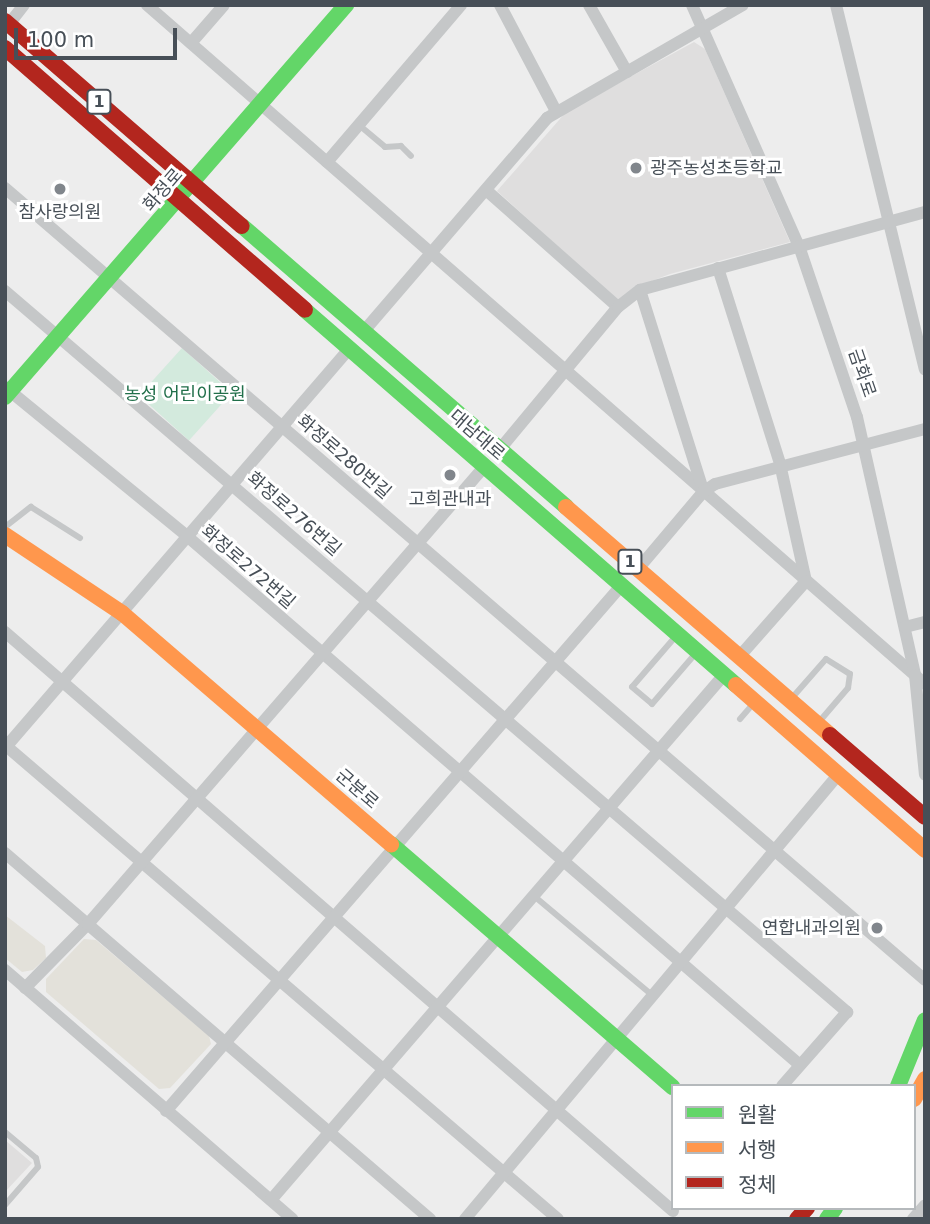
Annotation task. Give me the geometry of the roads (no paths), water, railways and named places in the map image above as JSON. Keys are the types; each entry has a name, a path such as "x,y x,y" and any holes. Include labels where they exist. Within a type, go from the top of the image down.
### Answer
{"main road":[{"name":"화정로","path":"7,392 179,201 346,5"},
{"name":"대남대로","path":"7,22 925,817"},
{"name":"대남대로","path":"5,48 925,850"},
{"name":"군분로","path":"5,535 122,613 671,1085"},
{"path":"899,1084 925,1020"},
{"path":"916,1095 925,1079"}],"street":[{"path":"7,22 24,5"},
{"path":"147,5 566,374 920,679"},
{"path":"191,43 224,5"},
{"path":"327,162 461,5"},
{"path":"500,5 556,111"},
{"path":"589,5 627,72"},
{"name":"금화로","path":"692,5 705,28 799,246 864,442 905,627 920,679 925,775"},
{"path":"364,331 556,111 743,5"},
{"path":"840,6 925,369"},
{"name":"화정로280번길","path":"5,188 925,980"},
{"path":"486,190 618,307"},
{"path":"499,449 566,374 618,307 640,290 925,212"},
{"path":"718,268 780,464 806,581"},
{"path":"640,290 703,492"},
{"name":"화정로276번길","path":"5,291 847,1012 800,1065"},
{"path":"349,349 6,747 558,1219"},
{"name":"화정로272번길","path":"7,392 188,537 322,656 800,1065"},
{"path":"638,569 703,492 731,477 925,429"},
{"path":"25,988 88,924 259,730 484,467"},
{"path":"739,657 806,581"},
{"path":"166,1111 621,586"},
{"path":"905,627 925,622"},
{"path":"5,632 557,1110 672,1213"},
{"path":"271,1200 723,676"},
{"path":"465,1219 838,775"},
{"path":"5,853 430,1219"},
{"path":"5,970 292,1219"},
{"path":"784,1084 800,1065"},
{"path":"913,1219 925,1205"}],"lane":[{"path":"359,125 385,147 401,146 411,156"},
{"path":"5,527 31,507 80,538"},
{"path":"677,635 632,687 652,704 697,653"},
{"path":"790,701 826,659 840,666 849,674 848,688 817,724"},
{"path":"740,719 754,703"},
{"path":"534,896 653,997"},
{"path":"5,1132 36,1158 38,1167 5,1205"}],"place":[{"name":"광주농성초등학교","path":"636,168"},
{"name":"참사랑의원","path":"60,189"},
{"name":"고희관내과","path":"450,475"},
{"name":"연합내과의원","path":"877,928"}],"park label":[{"name":"농성 어린이공원","path":"185,394"}]}
